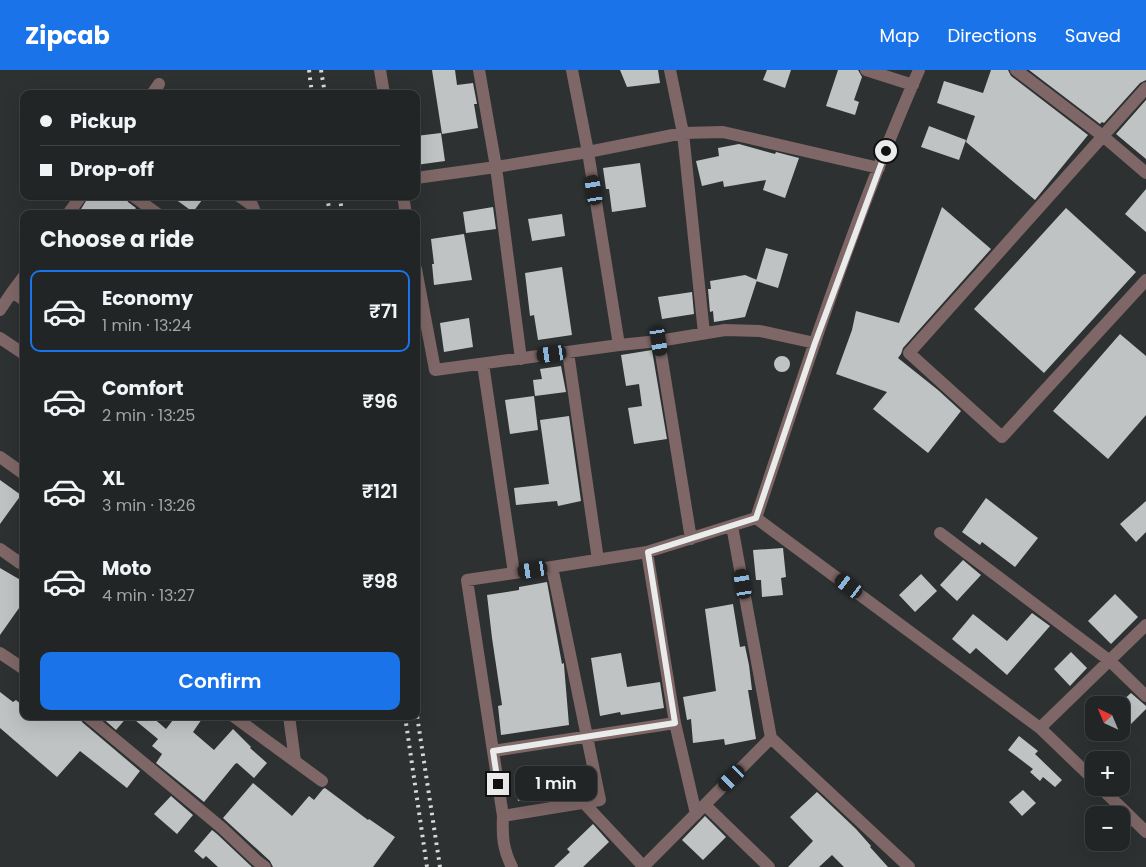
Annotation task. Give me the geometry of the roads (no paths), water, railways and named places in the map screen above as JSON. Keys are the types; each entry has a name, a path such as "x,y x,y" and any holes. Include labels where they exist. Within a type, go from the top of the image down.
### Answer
{"street":[{"path":"380,70 383,90"},
{"path":"479,70 496,167 521,359"},
{"path":"572,70 588,152 619,344"},
{"path":"670,70 683,133 704,333"},
{"path":"866,70 913,85"},
{"path":"756,518 815,343 879,168 919,70"},
{"path":"1016,70 1104,137 1146,173"},
{"path":"1146,88 909,353 1002,437 1146,280"},
{"path":"420,177 588,152 683,133 723,132 879,168"},
{"path":"139,200 153,210"},
{"path":"245,200 252,205 254,210"},
{"path":"0,310 20,281"},
{"path":"420,291 434,370 619,344 659,341 725,330 760,331 815,343"},
{"path":"12,292 20,297"},
{"path":"0,338 20,351"},
{"path":"659,341 691,539"},
{"path":"568,352 598,560"},
{"path":"484,364 514,573"},
{"path":"0,457 20,471"},
{"path":"512,867 503,844 503,816 467,580 648,552 756,518"},
{"path":"756,518 1040,728 1085,771"},
{"path":"732,526 771,738 909,867"},
{"path":"940,534 1110,661 1146,696"},
{"path":"0,549 20,560"},
{"path":"648,552 675,723 696,814"},
{"path":"503,816 600,800 552,567"},
{"path":"1040,728 1146,625"},
{"path":"0,653 20,666"},
{"path":"92,720 222,828 256,861 265,867"},
{"path":"239,720 322,781"},
{"path":"290,720 295,761"},
{"path":"493,751 675,723"},
{"path":"583,802 643,867 771,738"},
{"path":"1109,796 1146,832"},
{"path":"705,805 769,867"}],"railway":[{"path":"309,70 312,90"},
{"path":"321,70 324,90"},
{"path":"328,200 329,210"},
{"path":"340,200 342,210"},
{"path":"406,720 427,867"},
{"path":"418,720 440,867"}]}
